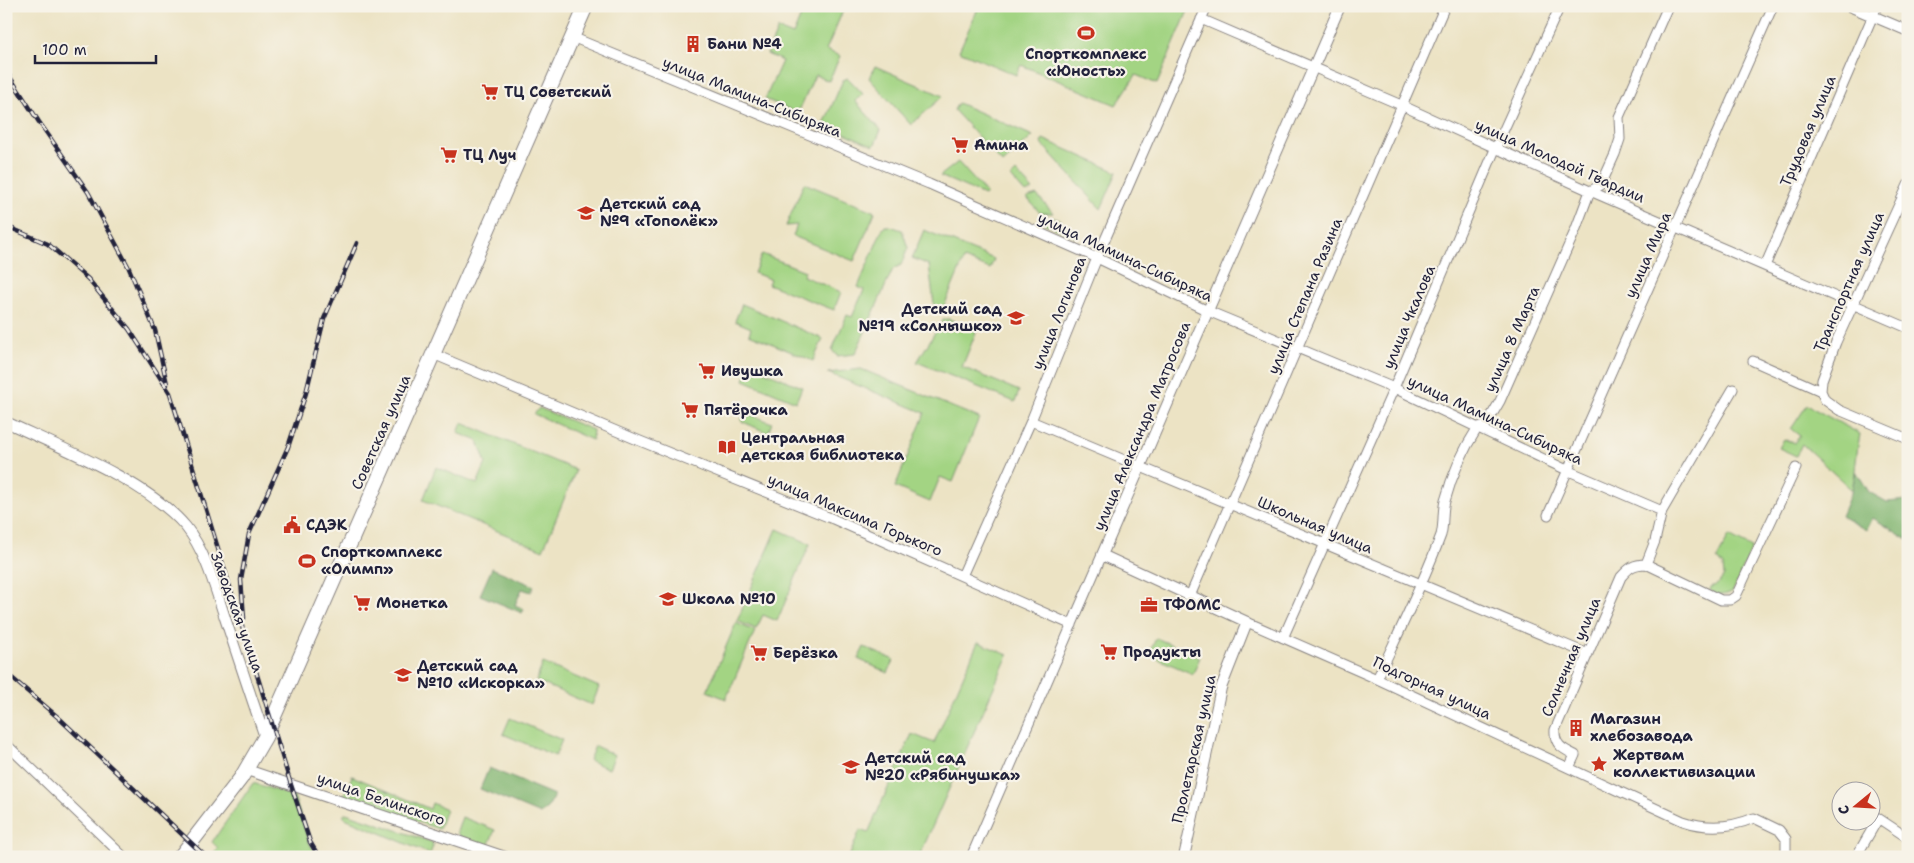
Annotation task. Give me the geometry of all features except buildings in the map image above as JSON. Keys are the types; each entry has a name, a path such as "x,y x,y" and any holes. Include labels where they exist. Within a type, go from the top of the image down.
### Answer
{"main road":[{"name":"Советская улица","path":"180,857 247,770 265,737 586,6"}],"street":[{"name":"улица Логинова","path":"962,576 1031,421 1097,258 1207,6"},
{"name":"улица Александра Матросова","path":"972,857 1340,6"},
{"name":"улица Степана Разина","path":"1190,596 1445,6"},
{"name":"улица Чкалова","path":"1283,638 1394,388 1496,147 1560,6"},
{"name":"улица 8 Марта","path":"1377,679 1421,586 1442,532 1444,503 1454,474 1468,443 1478,427 1486,425 1500,401 1576,231 1590,191 1600,185 1615,154 1620,139 1619,117 1668,6"},
{"name":"улица Мира","path":"1548,515 1773,6"},
{"path":"1849,6 1908,31"},
{"name":"Трудовая улица","path":"1765,266 1877,6"},
{"name":"улица Молодой Гвардии","path":"1201,19 1496,147 1590,191 1908,328"},
{"name":"улица Мамина-Сибиряка","path":"572,37 929,184 1097,258 1208,311 1394,388 1569,471 1662,511"},
{"name":"Транспортная улица","path":"1821,391 1822,380 1836,342 1908,185"},
{"name":"улица Максима Горького","path":"433,354 832,519 1072,625"},
{"path":"1754,361 1821,391 1825,400 1839,410 1908,439"},
{"path":"1733,389 1662,511 1655,541 1646,564 1722,600 1730,600 1736,596 1796,468"},
{"name":"Школьная улица","path":"1031,421 1421,586 1588,654"},
{"name":"Заводская улица","path":"6,422 112,473 160,502 186,527 199,549 214,584 265,737"},
{"name":"Подгорная улица","path":"1102,555 1695,825 1720,827 1740,824 1754,818 1779,830 1786,839 1786,857"},
{"name":"Солнечная улица","path":"1569,768 1575,755 1562,749 1557,744 1554,738 1555,730 1621,577 1630,567 1637,564 1646,564"},
{"name":"Пролетарская улица","path":"1184,857 1222,688 1247,622"},
{"path":"6,744 124,857"},
{"name":"улица Белинского","path":"247,770 505,857"},
{"path":"1882,821 1908,838"},
{"path":"1856,857 1869,830"}],"green space":[{"path":"805,6 845,6 826,50 840,56 829,81 815,75 798,113 765,99 782,61 767,54 778,29 793,35"},
{"name":"Спорткомплекс «Юность»","path":"979,6 1190,6 1157,84 1136,75 1116,105 1021,65 1016,75 959,51"},
{"path":"875,66 943,96 911,125 869,78"},
{"path":"848,78 863,94 855,101 881,130 874,146 824,124 843,80"},
{"path":"958,103 1033,136 1003,164 954,110"},
{"path":"1043,139 1117,172 1101,209 1041,143"},
{"path":"958,162 986,193 984,195 940,176"},
{"path":"1016,172 1033,190 1025,193 1011,177"},
{"path":"804,183 875,212 854,261 793,236 797,225 786,226"},
{"path":"1037,195 1053,213 1040,213 1027,198"},
{"path":"1039,218 1058,218 1076,238 1045,224"},
{"path":"885,226 902,230 908,248 901,265 893,269 855,354 837,356 832,350 847,315 852,317 864,290 858,287"},
{"path":"924,230 994,259 990,269 964,259 943,309 935,312 929,265 912,258"},
{"path":"762,254 805,271 803,276 841,292 834,310 768,284 770,279 754,273"},
{"path":"742,304 823,339 813,361 749,334 751,328 735,321"},
{"path":"945,319 977,330 962,367 1019,391 1015,402 917,362"},
{"path":"750,365 802,387 796,402 744,380"},
{"path":"861,369 979,418 953,482 940,477 930,502 895,487 925,413 828,373"},
{"path":"1807,405 1860,434 1852,490 1802,444 1796,456 1779,448 1784,439 1794,443 1800,436 1791,429"},
{"path":"539,408 593,430 592,440 534,414"},
{"path":"745,412 772,423 768,433 741,421"},
{"path":"462,423 576,470 543,550 423,500 436,467 477,484 486,463 478,441 458,433"},
{"path":"1856,471 1869,492 1887,502 1908,500 1908,540 1873,518 1866,530 1841,516 1852,490"},
{"path":"777,529 810,544 777,621 763,615 756,629 737,621"},
{"path":"1729,536 1752,548 1733,591 1724,595 1718,595 1710,590 1724,576 1723,566 1717,559"},
{"path":"492,568 534,586 531,592 522,589 515,605 524,609 522,613 480,595"},
{"path":"736,623 755,631 726,699 707,691"},
{"path":"1156,638 1200,657 1193,674 1149,655"},
{"path":"978,642 1008,655 919,857 849,857 860,830 868,833 912,734 934,743"},
{"path":"864,647 894,660 888,673 858,659"},
{"path":"543,663 599,687 592,705 536,681"},
{"path":"510,718 562,740 555,756 503,734"},
{"path":"595,746 615,755 609,769 589,760"},
{"path":"489,768 554,795 549,806 540,814 480,789"},
{"path":"352,776 430,809 432,803 446,809 439,829 343,797"},
{"path":"253,783 294,796 309,842 318,857 211,856 218,848 212,842"},
{"path":"346,813 432,842 433,846 430,854 345,818 343,815"},
{"path":"462,817 495,830 488,846 459,836 457,832"}],"railway":[{"path":"6,71 88,192 128,266 155,330 167,384"},
{"path":"6,226 48,244 88,279 129,329 170,393 291,785 310,842 319,857"},
{"path":"244,618 241,580 249,534 288,447 306,393 324,319 357,243"},
{"path":"6,673 60,719 206,857"}],"place":[{"name":"Спорткомплекс «Юность»","path":"1086,33"},
{"name":"Бани №4","path":"693,44"},
{"name":"ТЦ Советский","path":"490,92"},
{"name":"Амина","path":"960,145"},
{"name":"ТЦ Луч","path":"449,155"},
{"name":"Детский сад №9 «Тополёк»","path":"586,213"},
{"name":"Детский сад №19 «Солнышко»","path":"1016,318"},
{"name":"Ивушка","path":"707,371"},
{"name":"Пятёрочка","path":"690,410"},
{"name":"Центральная детская библиотека","path":"727,447"},
{"name":"СДЭК","path":"292,525"},
{"name":"Спорткомплекс «Олимп»","path":"307,561"},
{"name":"Школа №10","path":"668,599"},
{"name":"Монетка","path":"362,603"},
{"name":"ТФОМС","path":"1149,605"},
{"name":"Продукты","path":"1109,652"},
{"name":"Берёзка","path":"759,653"},
{"name":"Детский сад №10 «Искорка»","path":"403,675"},
{"name":"Магазин хлебозавода","path":"1576,728"},
{"name":"Жертвам коллективизации","path":"1599,764"},
{"name":"Детский сад №20 «Рябинушка»","path":"851,767"}]}
